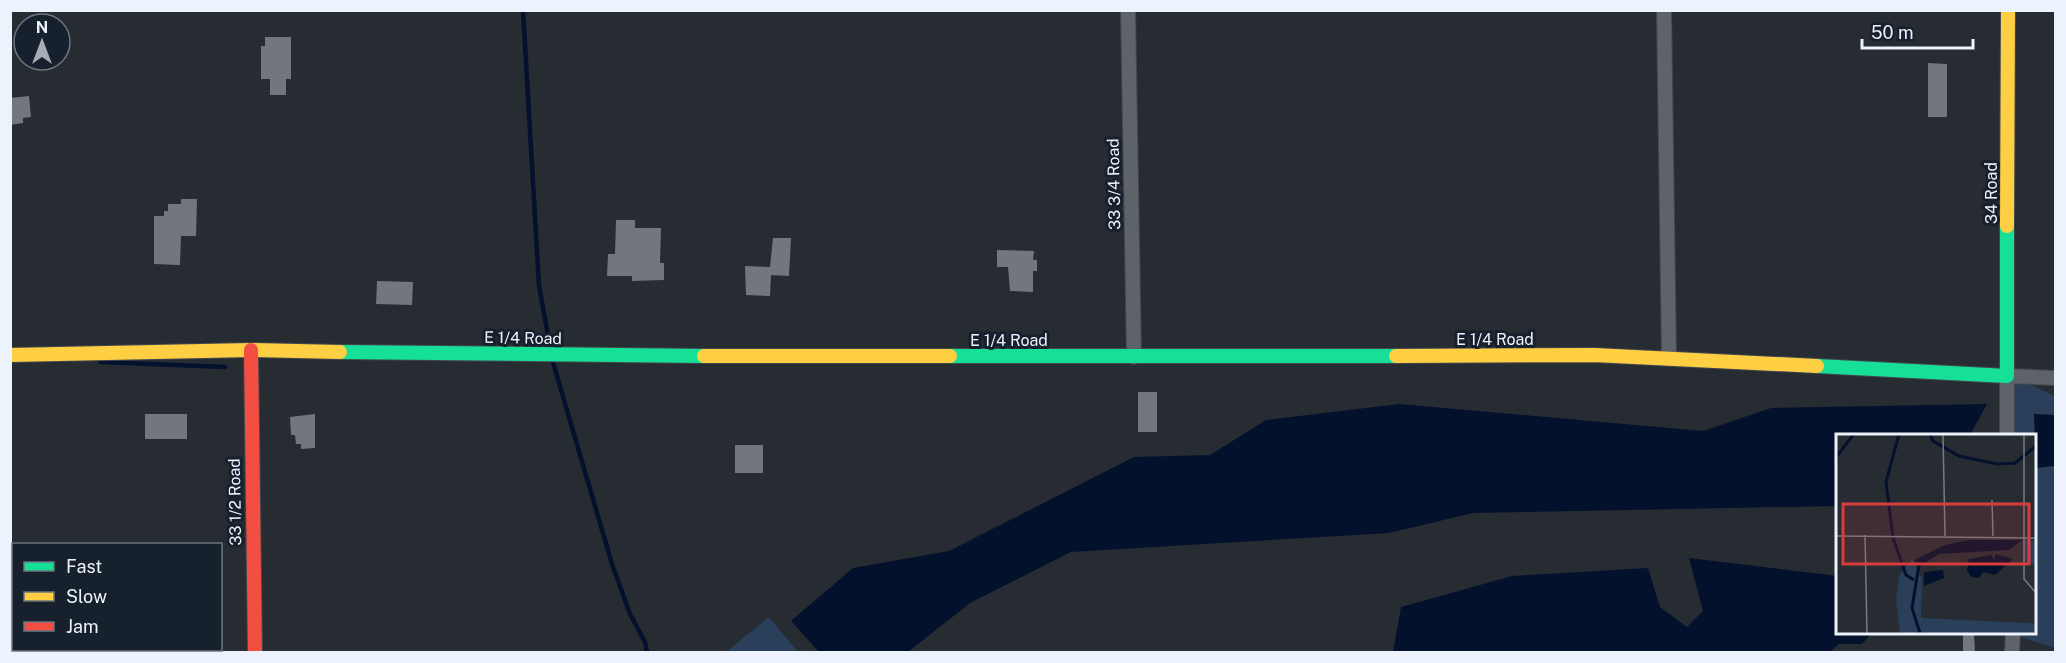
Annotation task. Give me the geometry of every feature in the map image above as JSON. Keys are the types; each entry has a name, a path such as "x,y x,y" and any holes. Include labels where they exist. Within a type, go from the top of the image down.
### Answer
{"street":[{"name":"33 3/4 Road","path":"1128,10 1134,357"},
{"path":"1664,10 1669,359"},
{"name":"34 Road","path":"2007,376 2008,10"},
{"name":"E 1/4 Road","path":"10,355 251,350 534,355 1134,357 1594,355 2007,376"},
{"name":"33 1/2 Road","path":"251,350 255,652"},
{"path":"2007,434 2007,376 2055,378"},
{"path":"2012,652 2013,633"}],"shaded area":[{"path":"2007,374 2055,396 2055,648 2007,633 2036,633 2036,434 2007,434"},
{"path":"1399,404 1703,431 1771,408 1987,404 1971,434 1836,434 1836,506 1473,513 1389,533 1071,552 970,603 908,652 819,652 791,621 853,568 949,551 1134,457 1210,455 1266,420"},
{"path":"2034,414 2055,415 2055,466 2036,468"},
{"path":"1689,558 1836,576 1836,633 1872,633 1862,644 1839,644 1830,652 1393,652 1401,607 1512,576 1648,568 1660,607 1687,627 1703,611"},
{"path":"769,617 798,652 726,652"}],"building":[{"path":"265,37 291,37 291,79 286,79 286,95 270,95 270,79 261,79 261,46 265,46"},
{"path":"1928,63 1947,64 1947,117 1928,117"},
{"path":"29,96 31,117 23,118 23,123 10,125 10,98"},
{"path":"181,199 197,199 196,236 181,236 180,265 154,264 154,216 164,216 164,211 168,211 168,204 181,204"},
{"path":"616,220 635,220 635,228 661,228 660,263 664,263 664,280 632,281 632,276 607,276 608,254 615,254"},
{"path":"773,238 791,238 789,276 771,275 770,296 746,295 745,266 770,267"},
{"path":"997,250 1034,251 1033,260 1037,260 1037,271 1033,271 1033,292 1010,291 1008,267 997,267"},
{"path":"377,281 413,282 412,305 376,304"},
{"path":"1138,392 1157,392 1157,432 1138,432"},
{"path":"145,414 187,414 187,439 145,439"},
{"path":"315,414 315,448 301,449 301,444 296,444 295,435 291,435 290,417"},
{"path":"735,445 763,445 763,473 735,473"},
{"path":"1963,633 1974,633 1975,652 1963,652"}],"waterway":[{"path":"523,10 539,286 551,351"},
{"path":"552,359 612,564 630,614 645,642 647,652"},
{"path":"100,362 225,367"}],"traffic: fast":[{"path":"1817,366 2007,376 2007,226"},
{"path":"340,352 704,356"},
{"path":"950,356 1396,356"}],"traffic: slow":[{"path":"2007,226 2008,10"},
{"path":"10,355 251,350 340,352"},
{"path":"1396,356 1594,355 1817,366"},
{"path":"704,356 950,356"}],"traffic: jam":[{"path":"251,350 255,652"}]}
